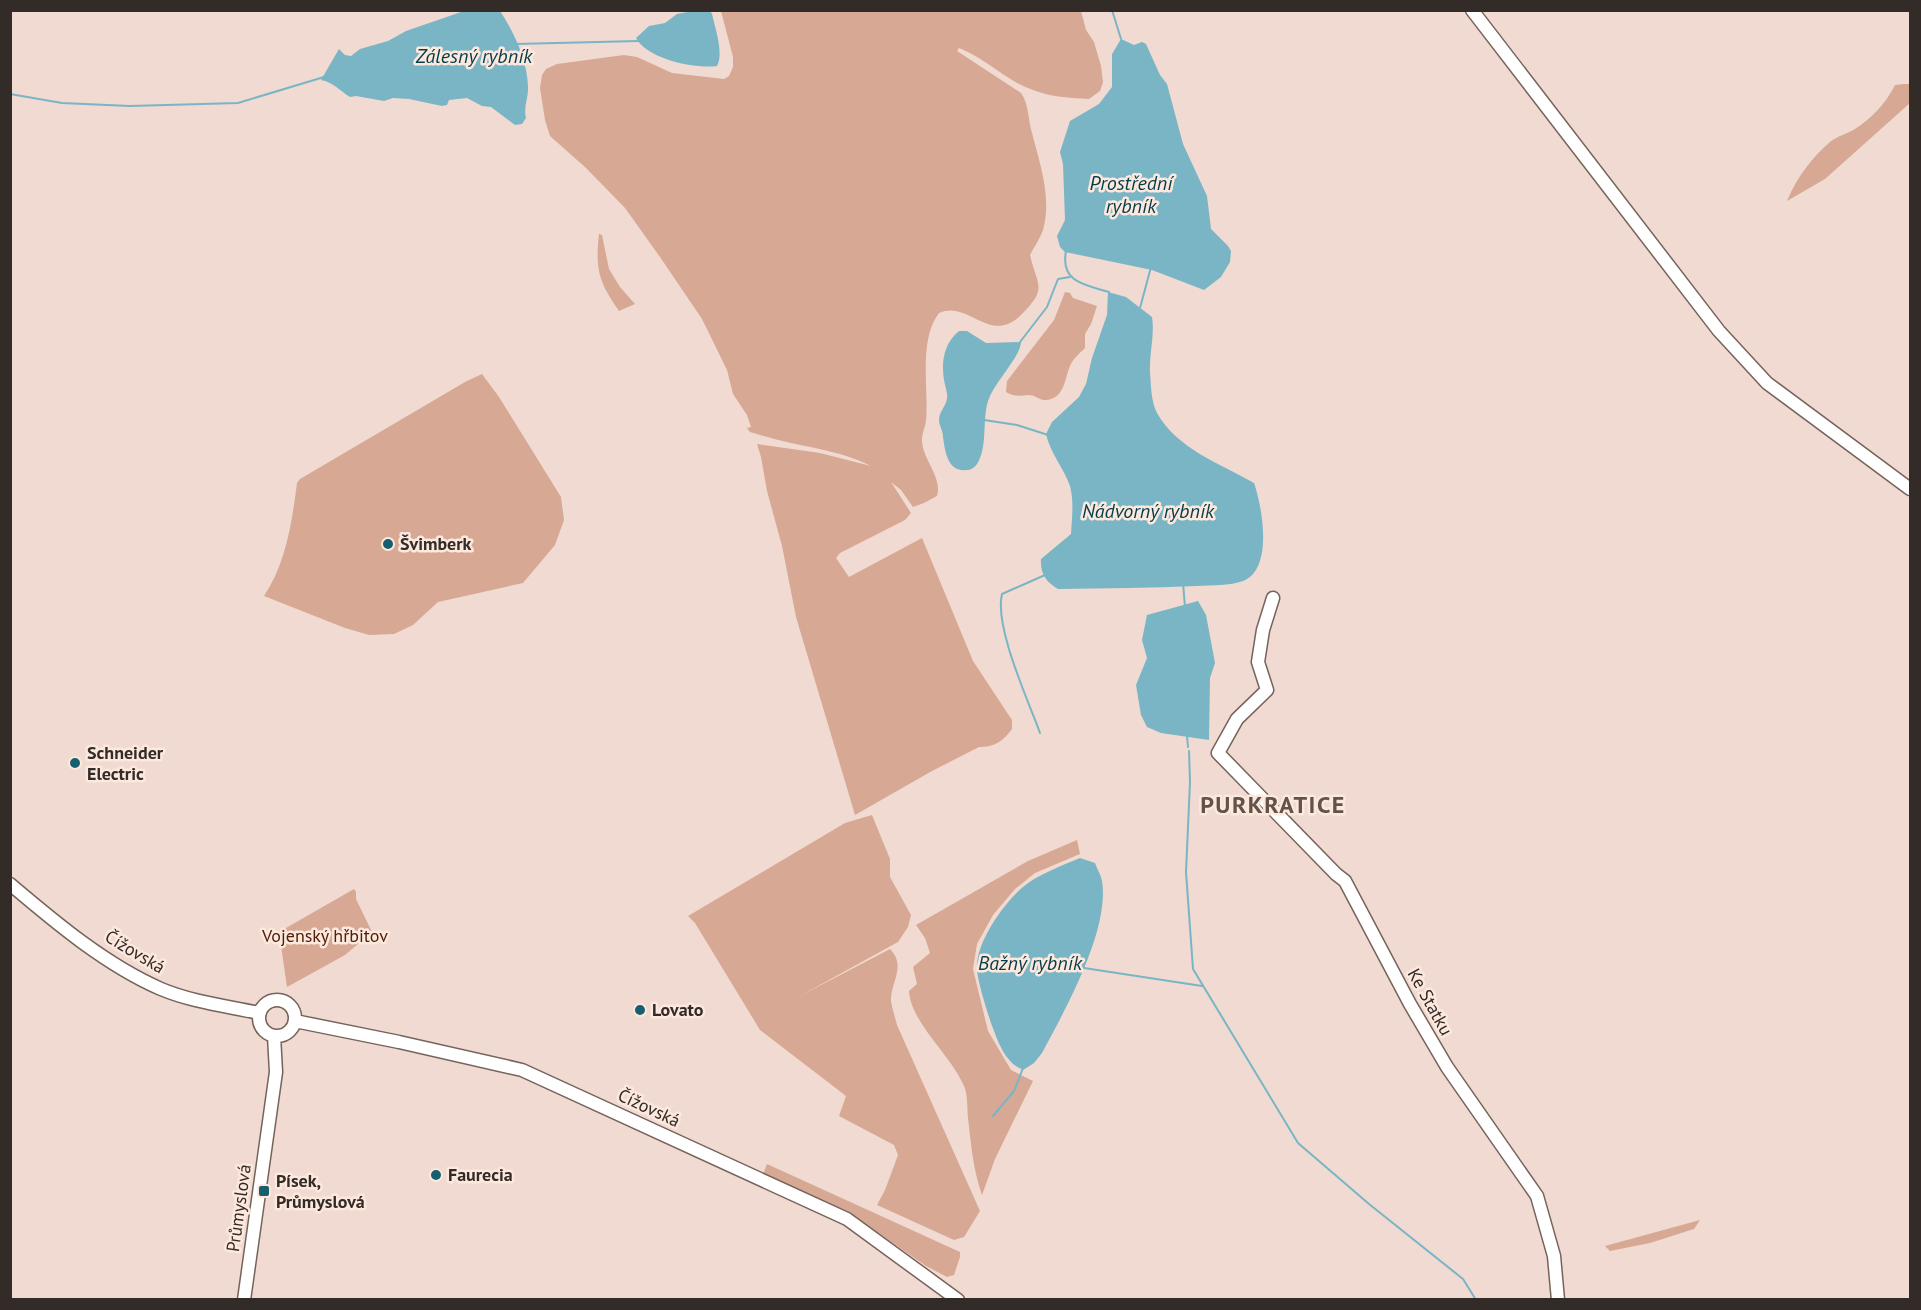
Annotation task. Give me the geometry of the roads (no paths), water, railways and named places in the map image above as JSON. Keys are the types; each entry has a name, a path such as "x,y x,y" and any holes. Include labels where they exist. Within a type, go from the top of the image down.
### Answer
{"street":[{"path":"1472,10 1719,332 1767,383 1911,489"},
{"name":"Ke Statku","path":"1273,598 1263,630 1258,662 1267,690 1237,719 1218,753 1336,874 1346,881 1410,1004 1447,1067 1538,1196 1554,1256 1558,1299"},
{"name":"Čížovská","path":"10,884 94,950 136,976 163,989 190,998 260,1013"},
{"path":"281,1000 291,1006 295,1021 289,1032 274,1036 261,1028 259,1020 260,1013 268,1002 281,1000"},
{"name":"Čížovská","path":"295,1021 522,1070 847,1219 958,1299"},
{"name":"Průmyslová","path":"244,1299 276,1072 274,1036"}],"water":[{"name":"Zálesný rybník","path":"464,11 500,11 510,28 519,47 527,76 526,118 522,124 515,125 491,107 482,106 467,98 449,100 447,105 442,106 409,99 393,98 384,101 350,97 321,80 339,49 345,55 351,56 360,49 388,41 406,31"},
{"path":"710,11 712,14 720,54 717,66 697,66 672,61 650,52 636,38 649,26 665,23 677,14"},
{"name":"Prostřední rybník","path":"1121,39 1134,45 1142,42 1146,44 1160,75 1167,84 1183,144 1207,196 1211,229 1231,251 1230,262 1221,277 1204,290 1152,270 1065,252 1060,247 1057,236 1065,220 1063,164 1060,152 1070,121 1099,104 1112,87 1112,54"},
{"name":"Nádvorný rybník","path":"1108,292 1126,297 1152,317 1150,365 1152,393 1155,409 1166,426 1188,446 1254,483 1262,521 1262,551 1259,564 1253,574 1243,581 1214,585 1058,589 1047,580 1043,573 1041,559 1071,534 1072,510 1070,486 1046,434 1052,422 1079,397 1086,384 1092,358 1107,315"},
{"path":"959,331 967,331 986,343 1021,342 1016,355 991,393 985,416 983,450 975,467 968,470 955,468 948,459 939,420 947,397 943,360 950,341"},
{"path":"1198,601 1206,615 1215,663 1210,678 1209,740 1161,733 1147,727 1141,715 1136,685 1147,658 1142,640 1147,615"},
{"name":"Bažný rybník","path":"1080,858 1095,863 1101,879 1103,901 1093,946 1073,993 1042,1053 1034,1063 1023,1070 1006,1056 996,1037 978,978 978,955 1000,912 1023,887 1036,878"}],"waterway":[{"path":"1112,10 1121,39"},
{"path":"515,44 639,41"},
{"path":"10,94 62,103 130,106 238,103 324,77"},
{"path":"1066,251 1065,262 1071,276 1084,284 1109,292"},
{"path":"1140,308 1151,267"},
{"path":"1020,342 1047,307 1058,279 1070,277"},
{"path":"984,420 1017,425 1048,435"},
{"path":"1040,733 1007,643 1001,608 1002,594 1045,575"},
{"path":"1183,583 1185,607"},
{"path":"1187,736 1188,747"},
{"path":"1189,751 1186,872 1193,969 1298,1143 1369,1204 1463,1279 1476,1300"},
{"path":"1084,968 1202,986"},
{"path":"993,1116 1014,1091 1023,1068"}],"place":[{"name":"Švimberk","path":"388,544"},
{"name":"Schneider Electric","path":"75,763"},
{"name":"Lovato","path":"640,1010"},
{"name":"Faurecia","path":"436,1175"},
{"name":"Písek, Průmyslová","path":"264,1191"}],"district":[{"name":"PURKRATICE","path":"1273,805"}],"park label":[{"name":"Vojenský hřbitov","path":"325,936"}]}
